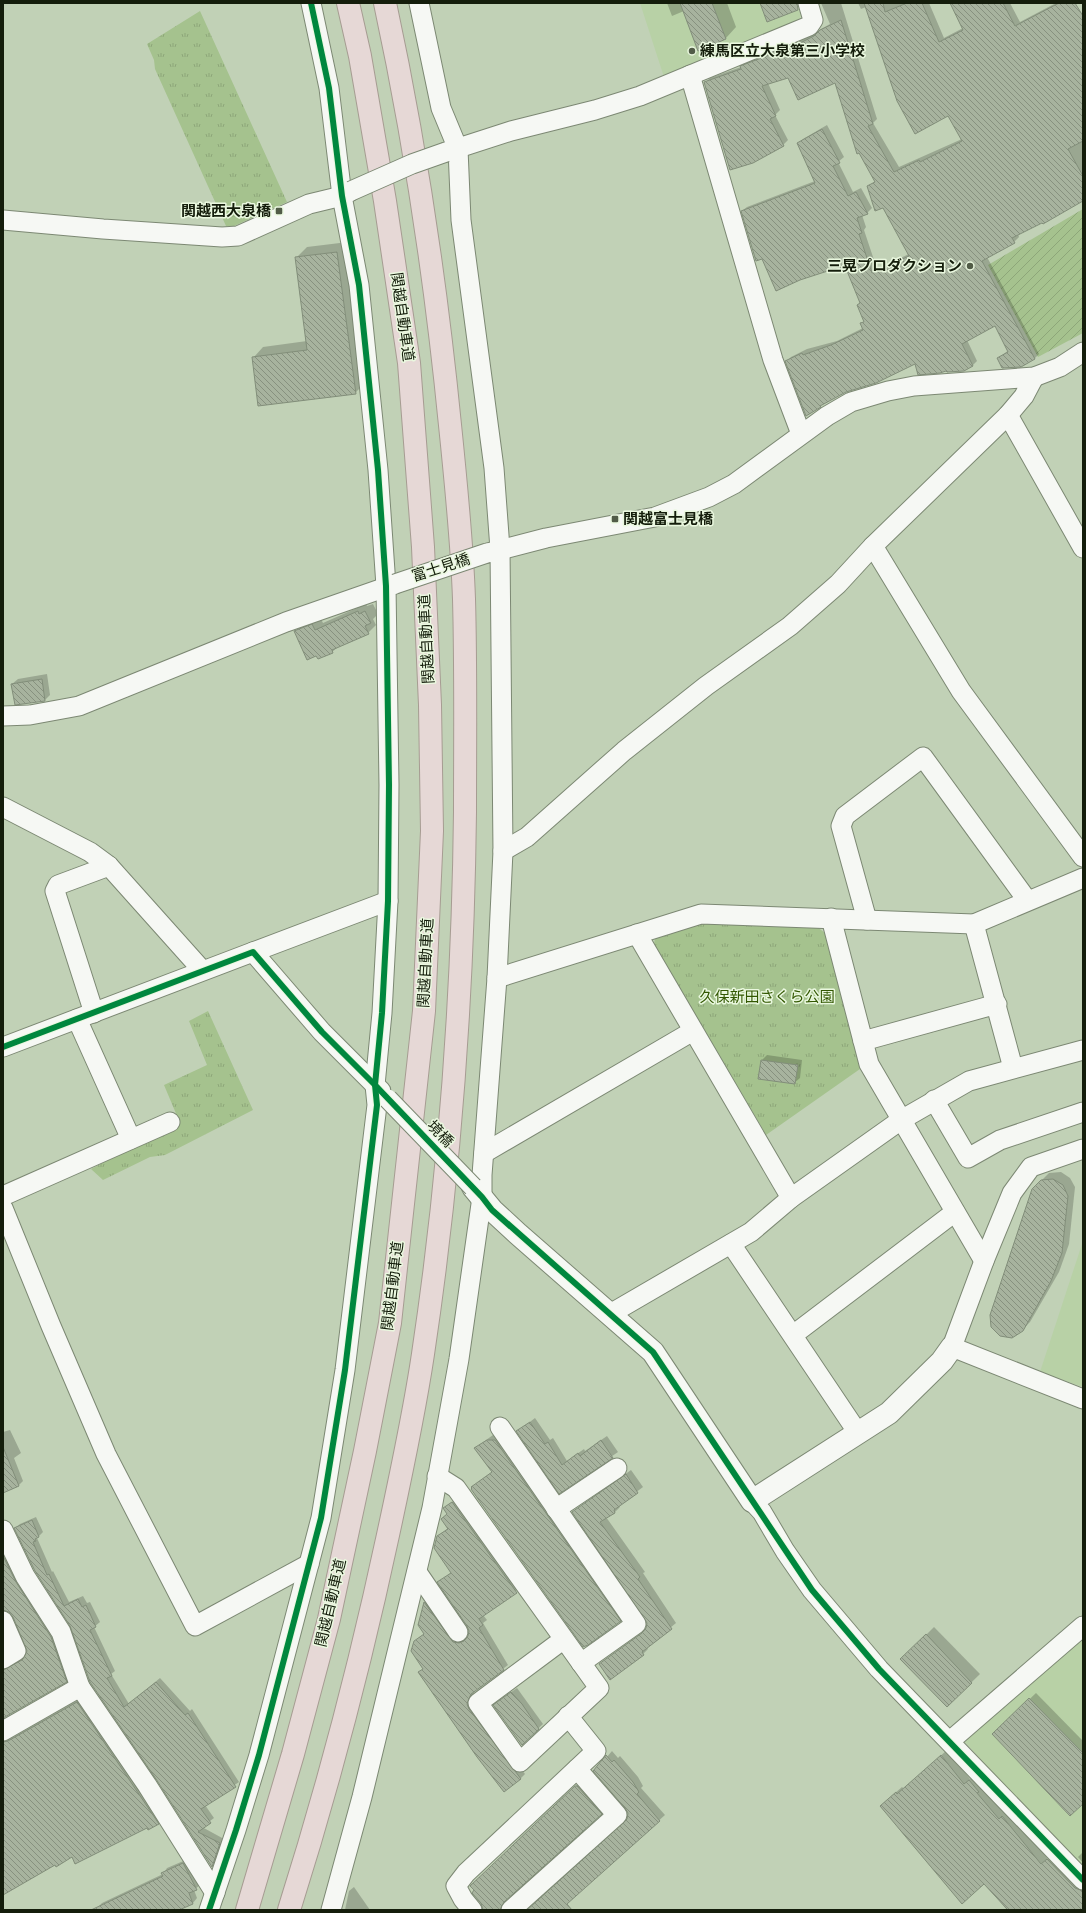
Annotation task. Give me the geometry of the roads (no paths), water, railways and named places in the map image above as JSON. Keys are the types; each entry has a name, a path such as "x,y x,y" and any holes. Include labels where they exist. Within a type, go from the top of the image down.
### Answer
{"highway":[{"name":"関越自動車道","path":"247,1910 293,1754 329,1619 371,1421 390,1323 424,1011 432,832 430,705 423,547 410,378 385,201 360,56 348,3"},
{"path":"289,1910 316,1828 366,1636 407,1445 423,1354 446,1182 458,1041 464,900 464,596 455,474 443,353 423,211 385,3"}],"street":[{"path":"212,1902 236,1830 258,1755 321,1518 345,1370 377,1105 375,1085 388,902 390,585 359,285 347,193 329,88 311,3"},
{"path":"331,1910 362,1797 416,1572 437,1476 459,1359 478,1192 484,1153 497,978 503,851 494,551 494,468 452,151 441,108 419,3"},
{"path":"3,220 103,229 238,236 309,204 347,193 412,164 472,143 511,131 595,110 640,96 809,26 813,20 808,3"},
{"path":"690,75 773,360 801,434"},
{"name":"富士見橋","path":"3,716 30,715 79,706 286,622 390,585 494,551 546,538 655,517 709,498 734,484 801,434 851,402 888,391 914,386 1034,377 1060,367 1083,352"},
{"path":"503,851 527,837 624,751 706,686 790,626 838,584 874,546 1008,415 1024,396 1034,377"},
{"path":"1008,415 1083,548"},
{"path":"874,546 961,691 1083,857"},
{"path":"867,920 841,826 845,816 922,757 1027,900"},
{"path":"3,807 90,852 109,866 202,970"},
{"path":"94,1013 55,891 58,884 109,866"},
{"path":"497,978 701,914 974,924 1027,900 1083,878"},
{"path":"3,1047 202,970 388,902"},
{"path":"831,918 869,1064 984,1260"},
{"path":"974,924 1014,1068"},
{"path":"637,934 791,1198"},
{"name":"境橋","path":"253,952 322,1032 478,1192"},
{"path":"863,1041 997,1004"},
{"path":"77,1019 131,1139"},
{"path":"484,1153 694,1031"},
{"path":"610,1314 750,1232 791,1198 901,1120 934,1100 969,1081 1083,1050"},
{"path":"934,1100 968,1158 1000,1140 1083,1112"},
{"path":"3,1196 170,1122"},
{"path":"752,1501 889,1413 902,1402 942,1361 952,1347 984,1260 1012,1193 1028,1169 1083,1149"},
{"path":"478,1192 492,1210 518,1234 653,1352 752,1501 762,1512 785,1551 812,1590 879,1669 1083,1880"},
{"path":"3,1208 51,1326 106,1454 195,1626 309,1564"},
{"path":"793,1335 955,1212"},
{"path":"731,1244 858,1433"},
{"path":"952,1347 1083,1399"},
{"path":"500,1427 636,1624 581,1663"},
{"path":"556,1509 617,1468"},
{"path":"437,1476 456,1488 564,1639 581,1663 599,1688 520,1762 478,1703 564,1639"},
{"path":"3,1530 25,1576 61,1632 80,1687 147,1785 212,1902"},
{"path":"416,1572 458,1632"},
{"path":"3,1621 16,1651 3,1658"},
{"path":"950,1741 1083,1626"},
{"path":"3,1731 80,1687"},
{"path":"472,1910 462,1899 456,1886 466,1873 596,1751 568,1716"},
{"path":"511,1910 617,1815 577,1769"}],"place":[{"name":"練馬区立大泉第三小学校","path":"692,51"},
{"name":"関越西大泉橋","path":"279,211"},
{"name":"三晃プロダクション","path":"970,266"},
{"name":"関越富士見橋","path":"615,519"}],"park label":[{"name":"久保新田さくら公園","path":"767,997"}]}
